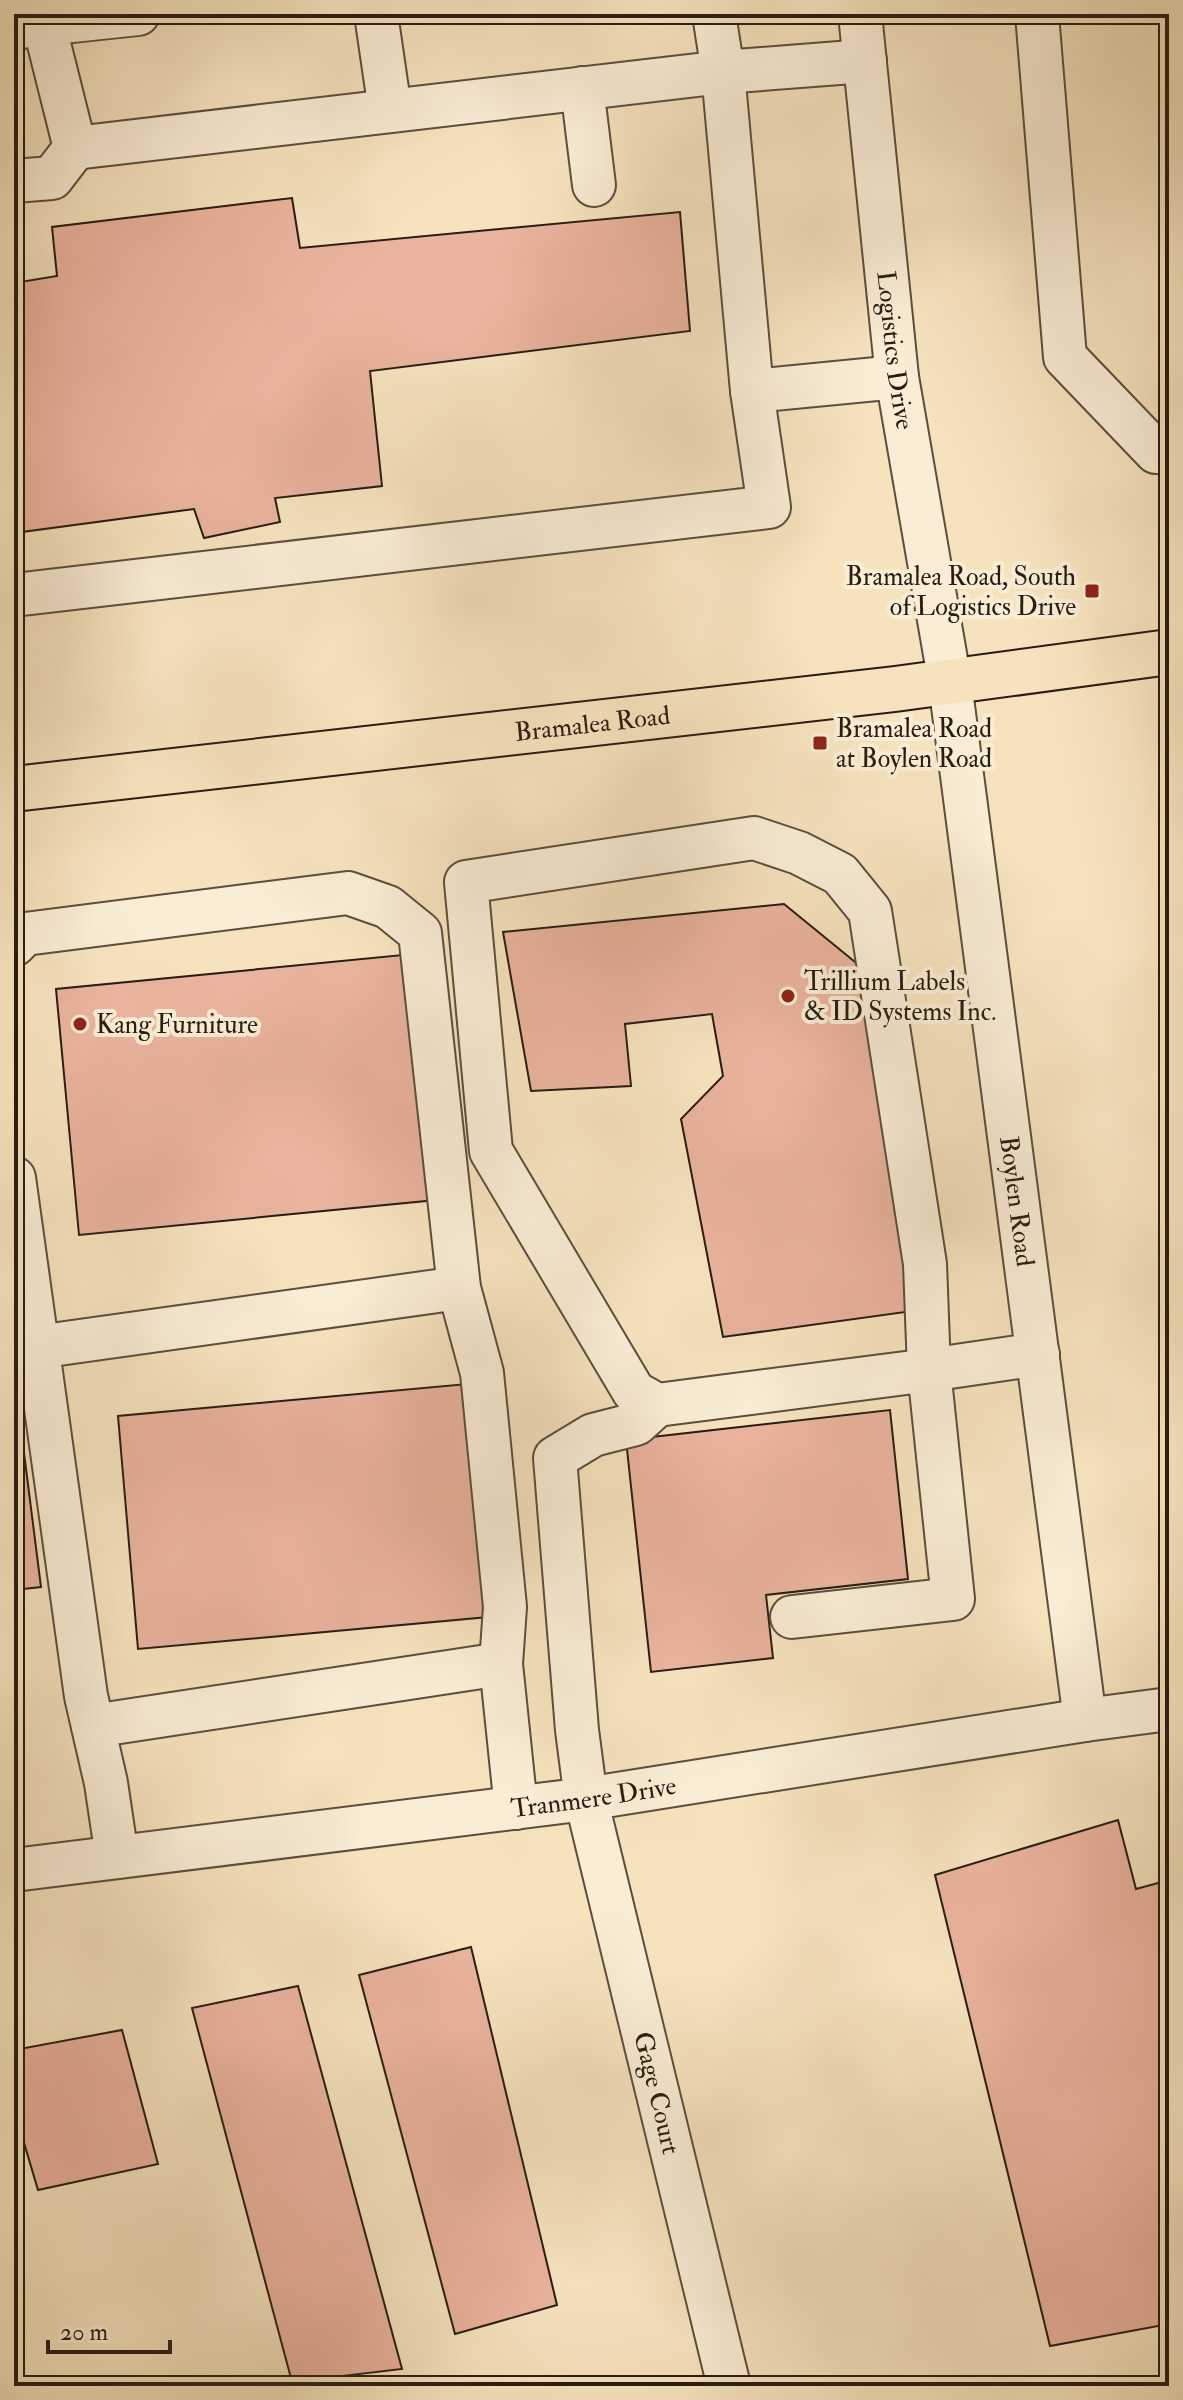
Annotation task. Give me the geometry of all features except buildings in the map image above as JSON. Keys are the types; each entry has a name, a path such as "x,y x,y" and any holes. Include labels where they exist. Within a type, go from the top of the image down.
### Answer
{"main road":[{"name":"Bramalea Road","path":"14,789 950,683 1169,652"}],"street":[{"path":"75,148 29,26 138,14"},
{"path":"376,14 390,110"},
{"path":"14,595 769,507 752,391 723,72 714,14"},
{"name":"Logistics Drive","path":"860,14 897,377 950,683"},
{"path":"1037,14 1065,357 1156,452 1169,452"},
{"path":"14,181 52,178 75,148 723,72 865,61"},
{"path":"582,88 594,185"},
{"path":"752,391 897,377"},
{"name":"Boylen Road","path":"950,683 1085,1720"},
{"path":"792,1617 953,1599 929,1370 925,1264 870,911 840,874 799,853 754,838 466,882 491,1151 634,1392 657,1405 929,1370 1038,1354"},
{"path":"14,945 25,934 348,893 388,907 420,933 459,1288 482,1373 505,1607 501,1664 516,1808"},
{"path":"14,1178 86,1696 106,1783 117,1857"},
{"path":"37,1347 459,1288"},
{"name":"Gage Court","path":"657,1405 636,1424 593,1435 555,1458 577,1730 586,1799 729,2386"},
{"path":"93,1726 501,1664"},
{"name":"Tranmere Drive","path":"14,1870 586,1799 1169,1709"}],"place":[{"name":"Bramalea Road, South of Logistics Drive","path":"1092,591"},
{"name":"Bramalea Road at Boylen Road","path":"820,743"},
{"name":"Trillium Labels & ID Systems Inc.","path":"788,996"},
{"name":"Kang Furniture","path":"80,1024"}]}
